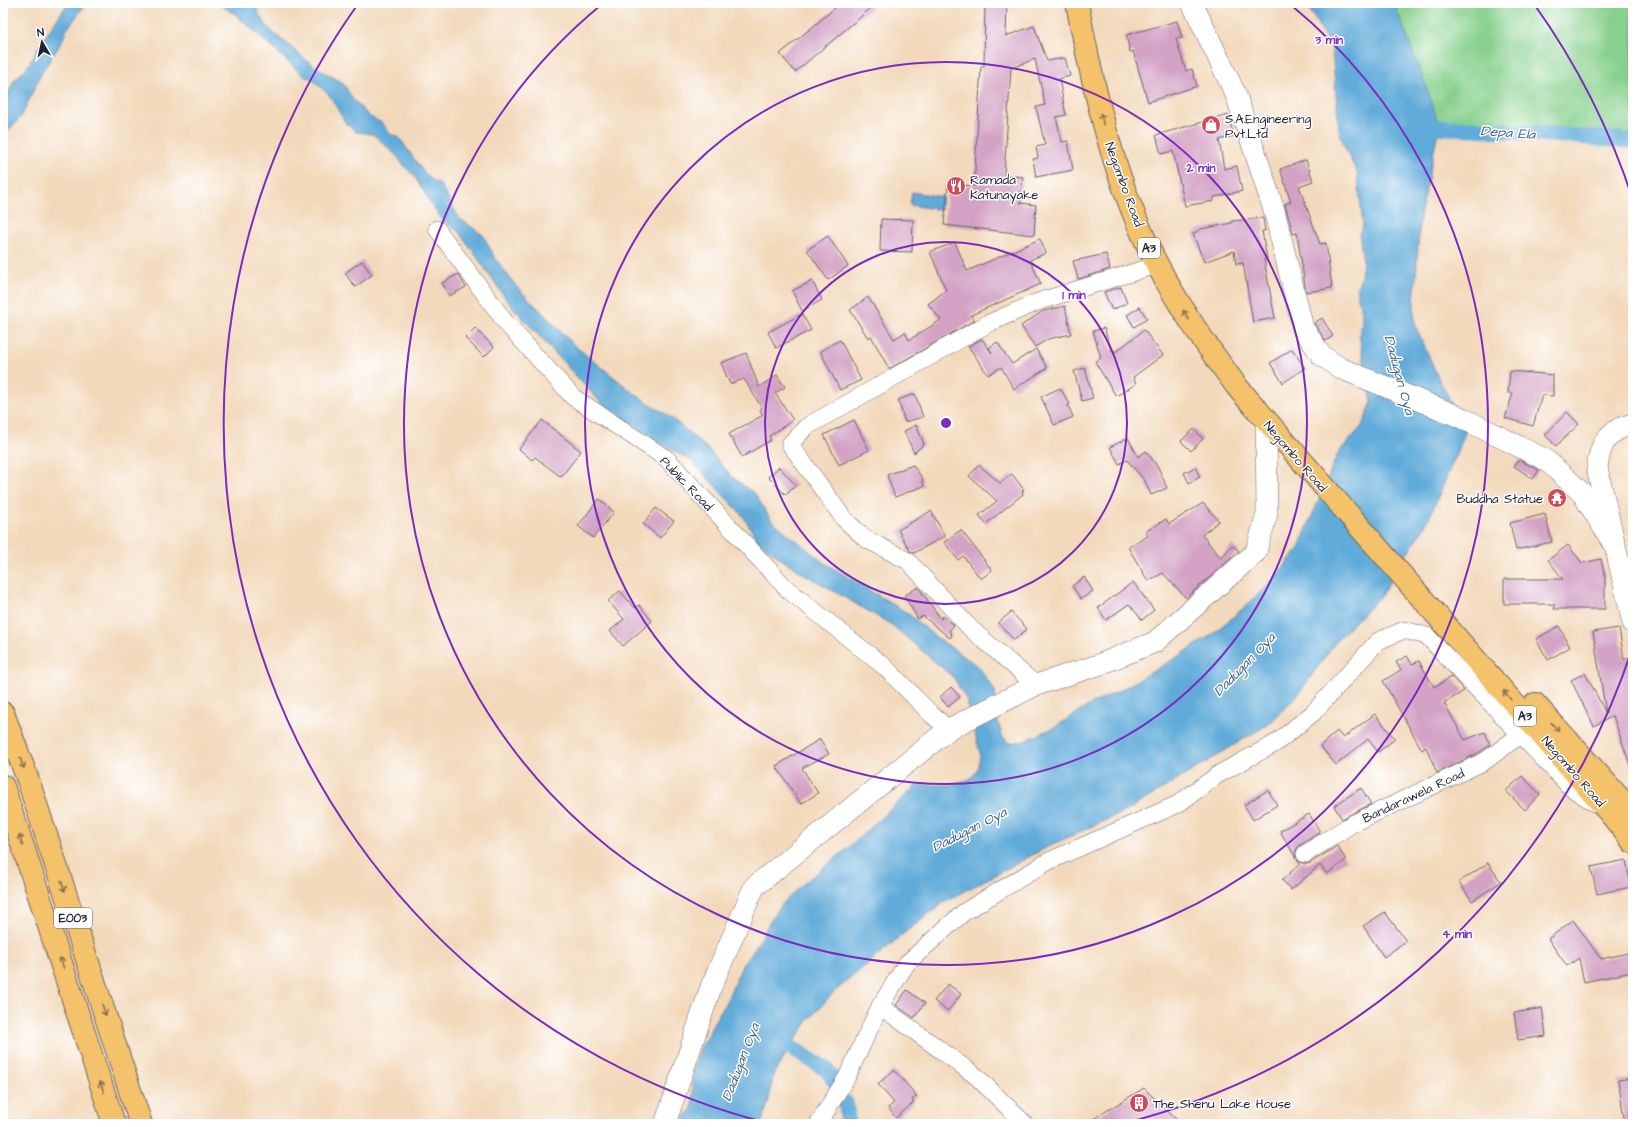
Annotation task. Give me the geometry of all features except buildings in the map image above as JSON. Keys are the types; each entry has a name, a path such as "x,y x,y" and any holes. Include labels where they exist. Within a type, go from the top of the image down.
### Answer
{"highway":[{"name":"Negombo Road","path":"1077,3 1089,67 1104,126 1129,200 1157,265 1196,330 1238,388 1266,421 1300,452 1421,586 1633,813"},
{"name":"Negombo Road","path":"1091,3 1103,63 1118,122 1133,169 1170,260 1209,324 1300,452"},
{"name":"Negombo Road","path":"1421,586 1633,842"},
{"name":"E003","path":"3,713 28,780 141,1124"},
{"name":"E003","path":"3,786 114,1124"}],"street":[{"path":"1192,3 1236,95 1274,210 1303,328 1320,355 1340,368 1462,418 1546,460 1582,493 1615,546"},
{"name":"Public Road","path":"437,229 506,323 573,398 668,459 787,589 886,668 932,715 957,725"},
{"path":"1036,685 970,629 908,560 866,539 844,519 790,444 806,427 989,323 1040,301 1157,265"},
{"path":"665,1124 711,987 754,887 957,725 1036,685 1098,665 1155,642 1256,552 1267,514 1266,421"},
{"path":"1633,424 1618,430 1604,440 1598,456 1597,468 1615,546 1630,598 1633,623"},
{"path":"818,1124 847,1077 880,1006 907,963 964,912 1048,861 1178,804 1219,774 1276,743 1313,713 1378,641 1404,630 1426,636 1570,787 1609,812"},
{"name":"Bandarawela Road","path":"1306,854 1352,824 1485,761 1520,735"},
{"path":"880,1006 976,1076 1025,1124"}],"green space":[{"path":"1394,3 1633,3 1633,134 1439,127"}],"water":[{"path":"68,3 87,3 67,29 61,43 42,72 21,117 3,139 3,104 15,79 27,68 37,49"},
{"name":"Dadugan Oya","path":"217,3 255,3 259,14 268,28 311,64 343,83 352,98 362,109 370,117 382,123 391,135 398,136 423,171 433,181 440,184 459,218 483,235 495,258 516,286 575,346 635,394 673,419 707,448 731,476 755,494 771,520 823,562 909,614 933,635 979,667 995,691 998,722 1002,736 1010,743 1025,741 1055,727 1088,706 1128,686 1210,636 1246,606 1276,576 1299,548 1338,453 1362,426 1372,402 1359,335 1362,321 1362,310 1357,299 1357,289 1361,278 1363,261 1359,234 1363,226 1357,172 1346,150 1339,131 1332,50 1306,3 1394,3 1432,103 1439,127 1420,217 1414,305 1415,325 1439,379 1466,431 1428,521 1380,597 1337,640 1297,696 1270,723 1130,809 1053,844 946,901 908,930 833,993 807,1022 774,1073 768,1104 761,1124 682,1124 684,1118 691,1110 693,1105 693,1070 701,1046 725,1004 743,964 755,948 771,920 783,903 803,884 848,848 916,786 950,785 964,782 974,775 979,765 980,753 966,699 954,678 892,625 806,575 784,561 758,541 743,516 692,461 665,446 600,402 509,303 460,233 442,219 415,177 397,156 373,134 356,132 345,122 330,96 311,78 305,77 235,14"},
{"path":"912,192 943,197 941,210 910,205"}],"waterway":[{"name":"Depa Ela","path":"1417,124 1439,127 1633,141"},
{"path":"773,1033 790,1047 827,1070 837,1084"},
{"path":"846,1103 848,1124"}],"place":[{"name":"S.A.Engineering Pvt.Ltd","path":"1211,125"},
{"name":"Ramada Katunayake","path":"956,186"},
{"name":"Buddha Statue","path":"1557,498"},
{"name":"The Shenu Lake House","path":"1139,1103"}]}
